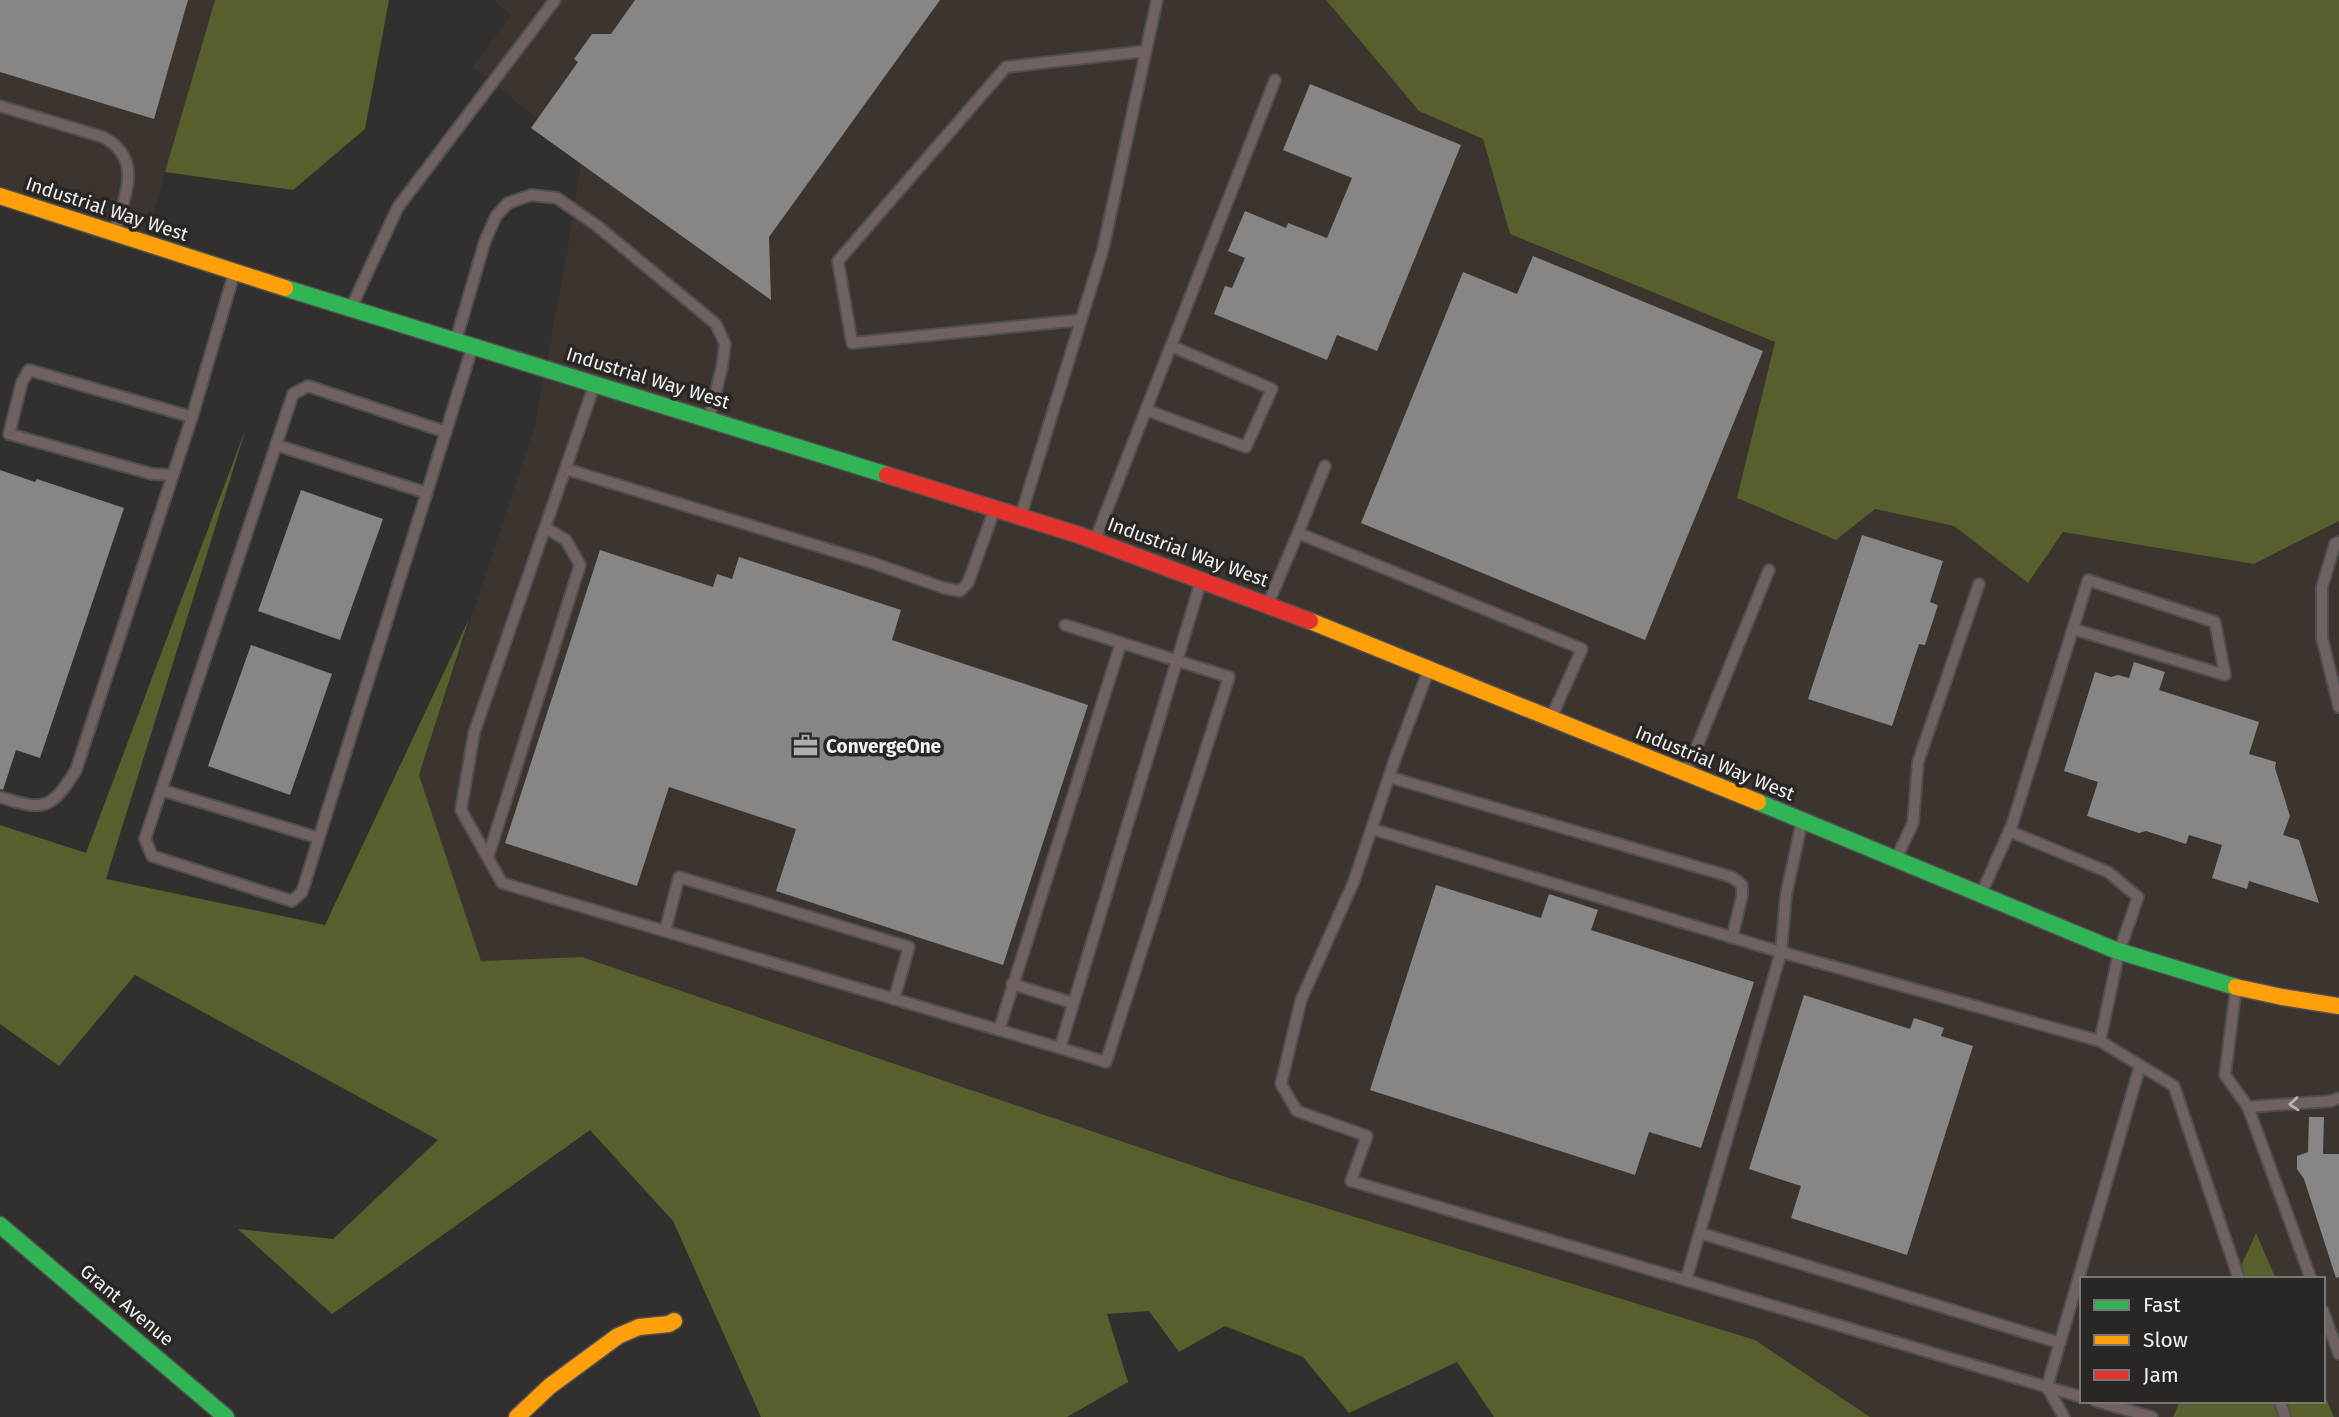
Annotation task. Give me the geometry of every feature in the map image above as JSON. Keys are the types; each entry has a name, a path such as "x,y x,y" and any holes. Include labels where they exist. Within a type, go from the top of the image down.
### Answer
{"street":[{"name":"Industrial Way West","path":"0,196 113,234 1095,540 1203,579 1429,668 2159,966 2236,988 2339,1006"},
{"name":"Grant Avenue","path":"0,1225 226,1417"},
{"path":"517,1417 550,1386 618,1336 639,1327 669,1324 674,1321"}],"lane":[{"path":"351,308 398,207 555,0"},
{"path":"1021,516 1103,249 1157,0"},
{"path":"1081,320 852,343 838,261 1006,67 1146,51"},
{"path":"1095,540 1275,80"},
{"path":"0,106 103,137 116,144 125,155 129,183 113,234"},
{"path":"456,340 485,241 496,216 508,203 531,195 557,198 596,225 716,324 725,344 709,419"},
{"path":"0,797 20,804 42,806 60,795 76,770 192,417 235,271"},
{"path":"446,432 308,386 293,394 145,839 152,856 292,901 302,892 473,346"},
{"path":"1146,410 1246,447 1272,389 1171,346"},
{"path":"173,475 152,474 9,434 22,382 29,370 192,417"},
{"path":"595,383 474,733 461,810 502,883 1107,1062 1229,677 1065,625"},
{"path":"276,445 427,493"},
{"path":"1268,604 1325,466"},
{"path":"566,469 960,591 968,583 995,508"},
{"path":"488,857 580,565 566,540 546,528"},
{"path":"1298,533 1582,649 1551,719"},
{"path":"2339,542 2334,544 2322,587 2322,638 2339,707"},
{"path":"1686,774 1769,570"},
{"path":"1060,1048 1203,579"},
{"path":"1980,895 2009,831 2088,580 2215,622 2225,675 2073,629"},
{"path":"1895,860 1913,822 1918,761 1979,584"},
{"path":"999,1030 1121,643"},
{"path":"1429,668 1354,881 1301,1000 1281,1084 1297,1111 1367,1136 1351,1181 2080,1396"},
{"path":"1389,777 1732,877 1742,885 1732,938"},
{"path":"161,790 319,838"},
{"path":"1686,1280 1781,952 1786,895 1802,822"},
{"path":"1372,829 1732,938 2100,1041 2174,1086 2238,1277"},
{"path":"2009,831 2108,872 2138,897 2119,951 2100,1041"},
{"path":"665,931 679,877 909,947 894,999"},
{"path":"1012,984 1073,1003"},
{"path":"2236,988 2225,1075 2249,1107 2310,1277"},
{"path":"2064,1417 2047,1387 2140,1066"},
{"path":"2249,1107 2331,1101 2339,1098"},
{"path":"1700,1233 2060,1343"},
{"path":"2325,1316 2339,1354"},
{"path":"2103,1403 2152,1417"}],"shaded area":[{"path":"0,0 215,0 147,235 0,191"},
{"path":"493,0 1326,0 1419,111 1483,139 1510,234 1775,342 1738,498 1874,509 1954,526 2028,583 2063,532 2254,564 2339,521 2339,1417 2334,1417 2325,1396 2325,1277 2275,1277 2256,1233 2236,1277 2080,1277 2080,1403 2179,1403 2173,1417 1870,1417 1755,1340 1229,1178 582,957 481,961 419,775 535,425 582,155 473,67 511,15"}],"green space":[{"path":"215,0 389,0 365,129 293,190 165,172"},
{"path":"1326,0 2339,0 2339,521 2254,564 2063,532 2028,583 1954,526 1875,509 1836,540 1737,498 1775,342 1510,234 1483,139 1419,111"},
{"path":"246,428 106,879 325,925 469,619 419,775 481,961 582,957 1229,1178 1755,1340 1870,1417 1494,1417 1457,1362 1349,1413 1303,1357 1225,1326 1179,1352 1149,1311 1107,1314 1128,1382 1067,1417 761,1417 673,1221 590,1130 332,1314 238,1229 333,1239 438,1140 135,975 59,1066 0,1024 0,825 86,853"},
{"path":"2256,1233 2275,1277 2236,1277"},
{"path":"2325,1396 2334,1417 2173,1417 2179,1403 2325,1403"}],"building":[{"path":"0,0 188,0 154,119 0,72"},
{"path":"635,0 940,0 769,237 771,300 531,128 578,62 574,59 592,34 611,34"},
{"path":"1310,84 1461,145 1377,351 1337,335 1327,360 1214,314 1225,286 1232,288 1245,258 1228,251 1245,211 1286,228 1288,223 1327,238 1352,178 1283,150"},
{"path":"1533,256 1763,351 1645,640 1361,523 1463,272 1517,294"},
{"path":"0,470 35,482 37,479 124,508 40,758 16,750 3,790 0,789"},
{"path":"301,490 383,519 340,640 258,611"},
{"path":"1862,535 1943,561 1930,602 1938,605 1925,645 1919,644 1892,726 1808,699"},
{"name":"ConvergeOne","path":"600,550 713,587 717,574 732,579 739,557 901,610 892,640 1088,705 1003,965 776,891 796,829 669,787 637,886 505,843"},
{"path":"251,645 332,674 290,795 208,766"},
{"path":"2134,662 2165,672 2159,690 2259,722 2249,754 2276,762 2275,768 2290,816 2283,835 2299,840 2319,903 2249,881 2247,889 2212,878 2222,845 2189,835 2186,844 2146,831 2139,833 2087,816 2098,782 2064,771 2095,672 2111,677 2118,675 2129,678"},
{"path":"1436,885 1541,918 1549,894 1598,910 1591,930 1754,982 1701,1148 1649,1132 1635,1175 1370,1090"},
{"path":"1804,995 1910,1029 1914,1018 1944,1028 1941,1036 1973,1046 1907,1255 1791,1218 1801,1186 1749,1169"},
{"path":"2309,1117 2324,1117 2323,1154 2339,1154 2339,1277 2336,1278 2304,1179 2297,1169 2297,1156 2308,1152"}],"traffic: fast":[{"path":"285,288 887,475"},
{"path":"1758,802 2115,950 2236,987"},
{"path":"0,1225 226,1417"}],"traffic: slow":[{"path":"0,196 285,288"},
{"path":"1310,621 1758,802"},
{"path":"2236,987 2339,1006"},
{"path":"517,1417 550,1386 618,1336 639,1327 669,1324 674,1321"}],"traffic: jam":[{"path":"887,475 1079,535 1310,621"}],"place":[{"name":"ConvergeOne","path":"806,746"}]}
